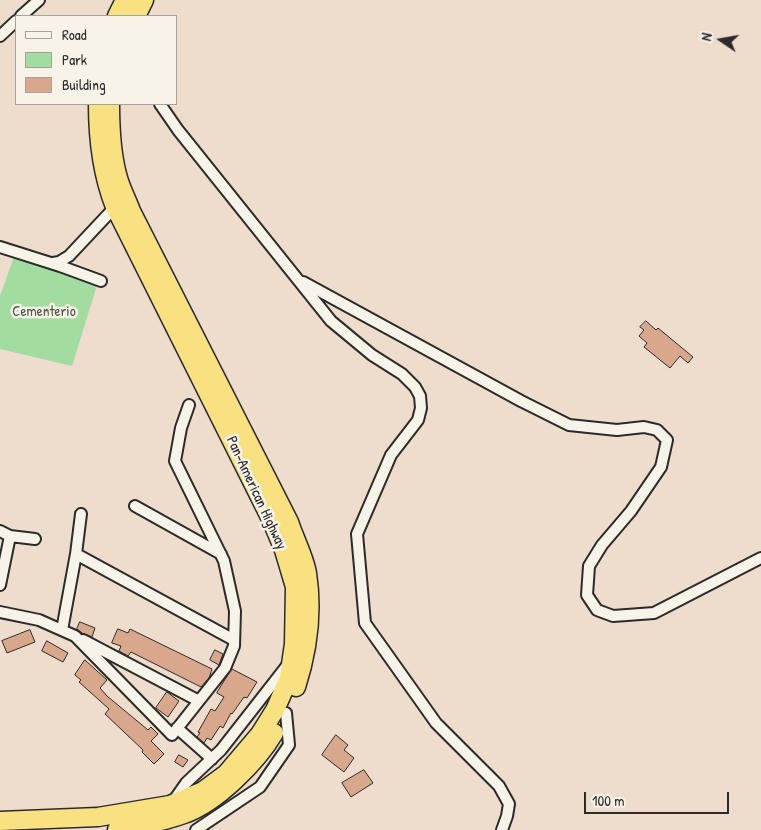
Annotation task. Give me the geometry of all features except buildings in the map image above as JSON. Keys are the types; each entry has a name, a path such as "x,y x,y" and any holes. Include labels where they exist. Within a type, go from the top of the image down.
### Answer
{"highway":[{"path":"117,15 125,0"},
{"path":"136,15 144,0"},
{"name":"Pan-American Highway","path":"0,821 98,817 170,805 203,790 226,774 260,734 275,710 289,678 294,644 295,587 284,550 272,521 115,207 105,179 99,142 98,105"},
{"name":"Pan-American Highway","path":"110,105 114,164 118,179 131,211 288,522 306,571 310,606 309,637 303,666 286,713 256,759 234,781 186,814 154,824 117,830"}],"street":[{"path":"22,15 40,0"},
{"path":"0,36 15,22"},
{"path":"161,105 183,137 331,321 372,355 402,374 415,387 420,396 421,408 418,420 391,455 357,534 365,623 436,723 499,786 508,804 507,816 502,830"},
{"path":"53,264 69,256 115,207"},
{"path":"0,247 101,281"},
{"path":"298,279 521,401 569,424 617,430 644,427 657,430 667,440 660,467 630,511 602,545 589,566 586,595 597,610 613,616 654,613 761,558"},
{"path":"75,636 172,735 225,668 234,646 235,611 224,561 175,461 180,428 189,405"},
{"path":"135,506 221,554"},
{"path":"62,630 82,514"},
{"path":"0,585 5,534 35,539"},
{"path":"76,554 234,640"},
{"path":"0,612 39,620 62,630 199,701"},
{"path":"170,805 186,783 221,750 292,658"},
{"path":"196,830 260,788 289,746 286,713"},
{"path":"178,728 212,759"}],"green space":[{"name":"Cementerio","path":"15,254 98,282 72,366 0,349 0,296"}]}
